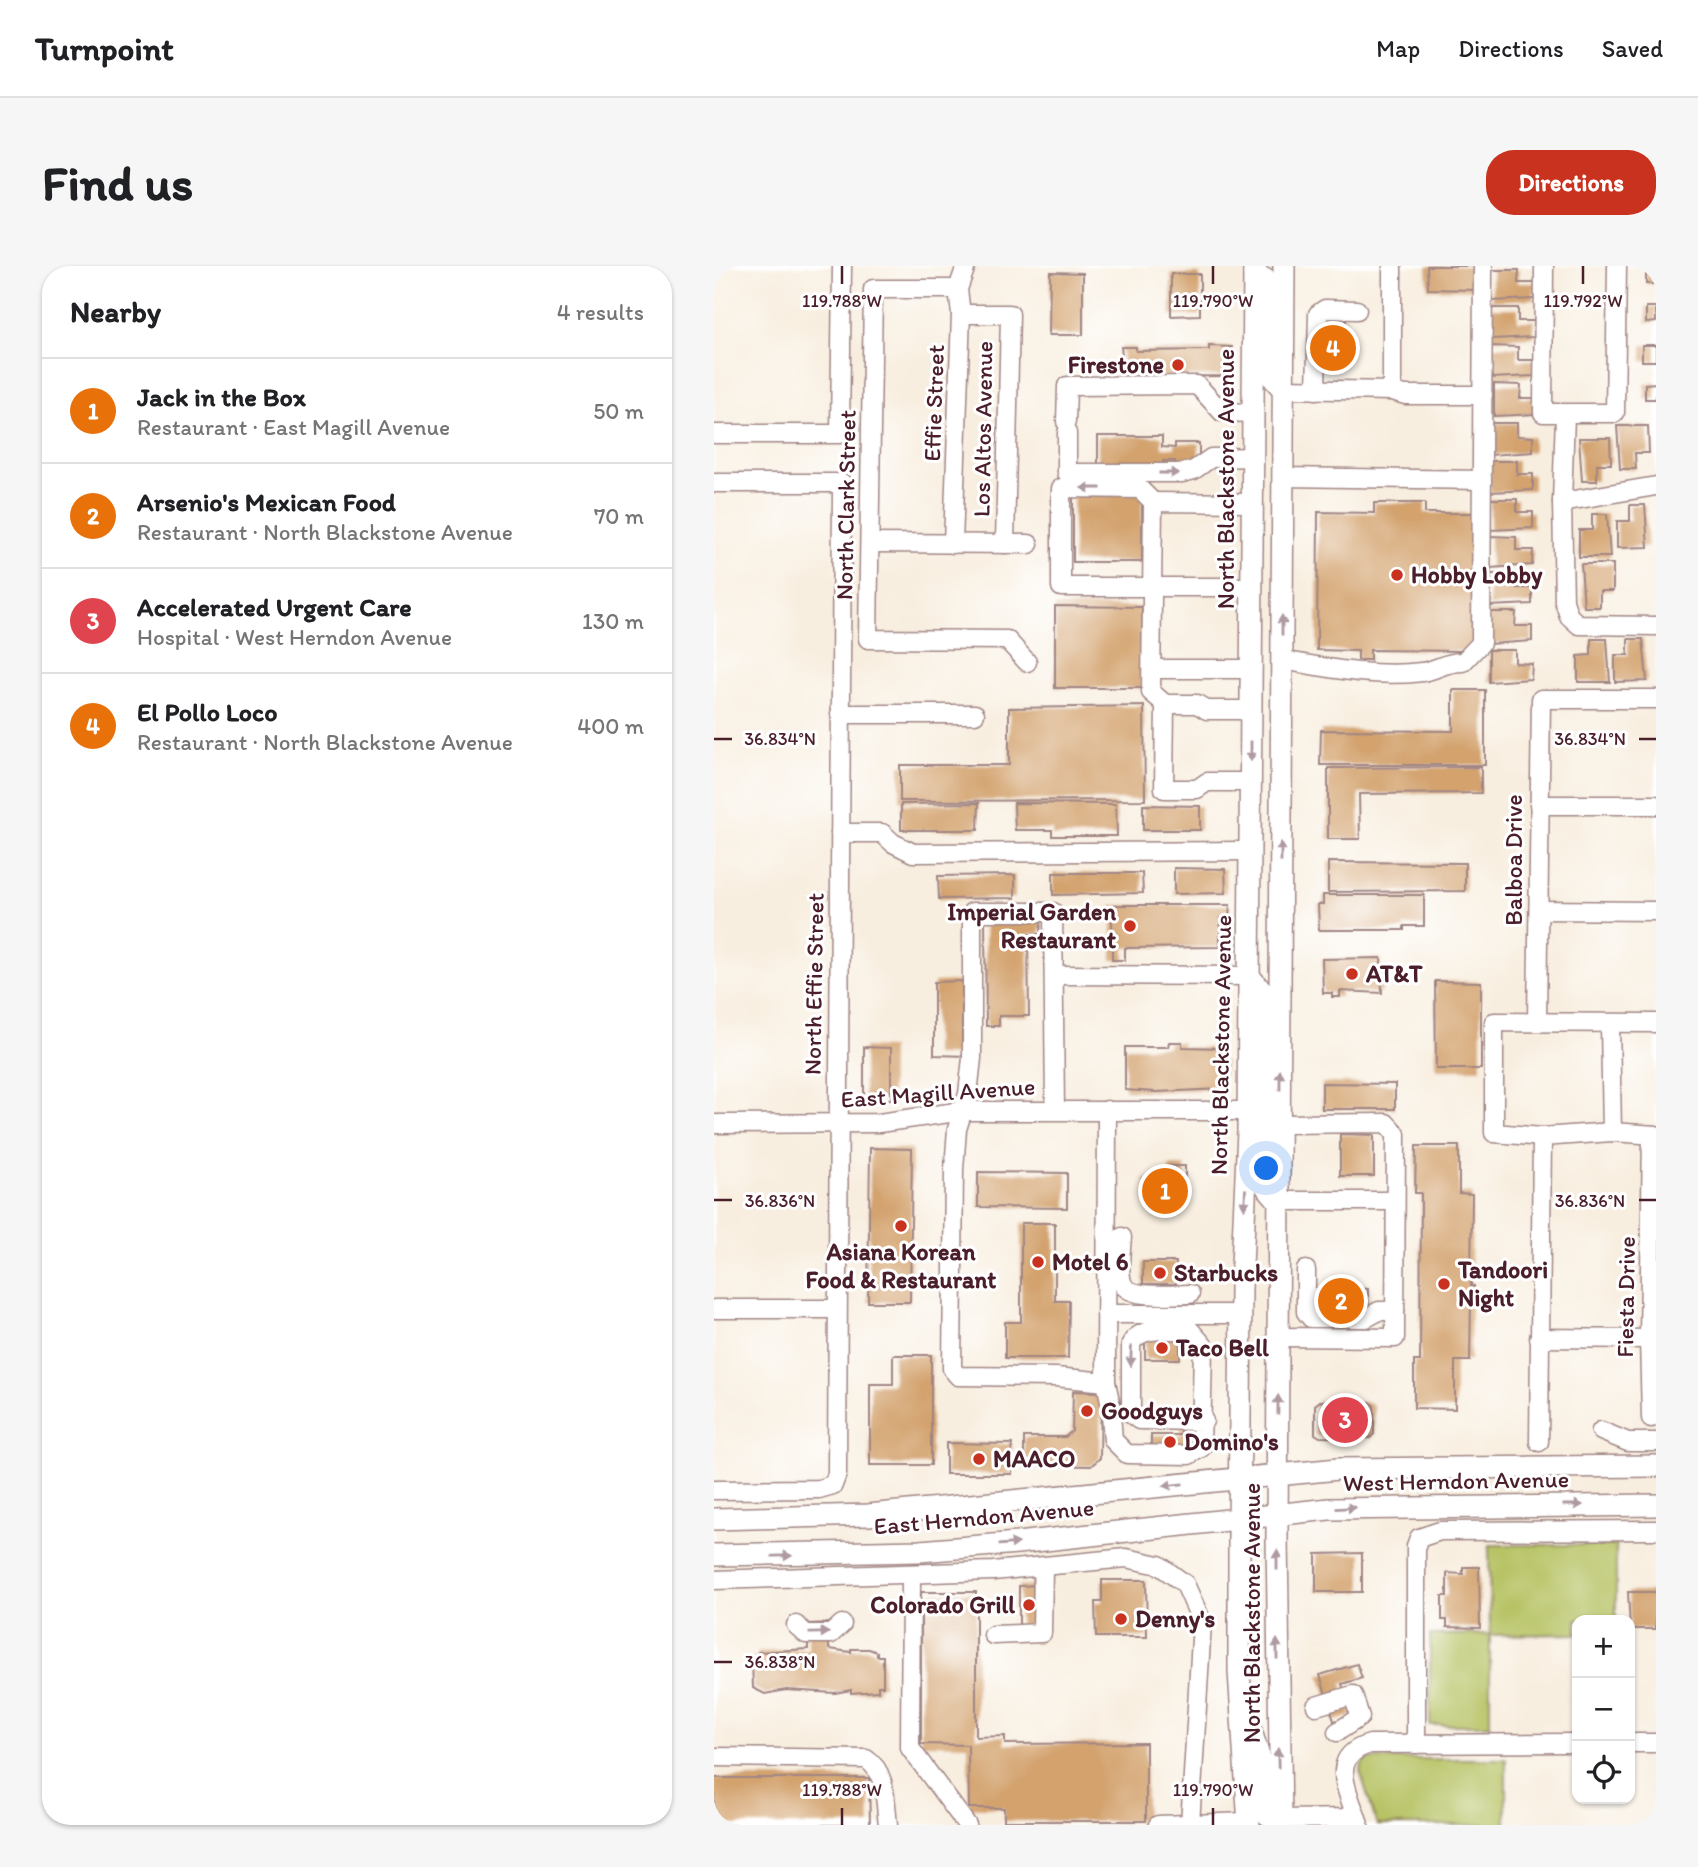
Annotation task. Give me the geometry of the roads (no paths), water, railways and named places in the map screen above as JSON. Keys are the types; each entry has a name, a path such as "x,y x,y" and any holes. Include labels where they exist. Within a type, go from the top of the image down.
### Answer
{"main road":[{"name":"North Blackstone Avenue","path":"1251,1824 1241,1696 1258,1516 1259,1475 1279,1337 1284,266"},
{"name":"North Blackstone Avenue","path":"1254,269 1248,1111 1241,1314 1259,1475 1258,1516 1280,1822"},
{"path":"1254,269 1266,280 1269,287 1268,372 1283,389"},
{"path":"1249,975 1264,994 1264,1093 1270,1114 1280,1124"},
{"path":"1248,1111 1255,1113 1262,1123 1265,1185 1279,1201"},
{"name":"West Herndon Avenue","path":"1259,1475 1384,1467 1656,1466"},
{"name":"East Herndon Avenue","path":"714,1519 868,1516 1259,1475"},
{"name":"West Herndon Avenue","path":"1258,1516 1412,1506 1656,1505"},
{"name":"East Herndon Avenue","path":"714,1555 920,1551 1258,1516"},
{"path":"1241,1696 1260,1759 1264,1809 1268,1815 1280,1822"}],"street":[{"path":"714,434 840,434 842,266"},
{"name":"Effie Street","path":"953,544 961,314 958,289 965,266"},
{"path":"1392,266 1392,391"},
{"path":"1282,660 1354,672 1424,672 1444,662 1463,662 1481,643 1483,266"},
{"path":"1544,266 1543,412 1565,415 1615,412 1617,266"},
{"name":"North Clark Street","path":"958,289 873,289 868,639 1007,640 1027,662"},
{"path":"1316,390 1318,314 1325,309 1357,310"},
{"name":"Los Altos Avenue","path":"961,314 1010,314 1005,544"},
{"path":"1253,412 1222,412 1198,385 1067,386 1067,473 1182,473 1194,470 1211,458 1253,457"},
{"path":"1283,389 1483,396"},
{"path":"1565,415 1562,502 1564,601 1569,615 1579,625 1656,626"},
{"path":"1283,477 1482,480"},
{"name":"North Effie Street","path":"714,483 842,483 836,1124 837,1474 833,1485 819,1489 714,1490"},
{"path":"1562,502 1656,486"},
{"path":"1252,503 1153,502 1140,489 1061,488 1061,587 1252,587"},
{"path":"1153,502 1152,692 1165,704 1197,704 1207,710 1251,710"},
{"path":"870,543 1029,544"},
{"path":"1152,668 1251,669"},
{"name":"Balboa Drive","path":"1537,1021 1541,699 1656,699"},
{"path":"1165,704 1164,789 1198,789 1207,782 1251,782"},
{"path":"840,714 975,714"},
{"path":"1539,805 1656,805"},
{"path":"840,833 883,832 893,843 913,853 1250,851"},
{"path":"1539,910 1656,911"},
{"path":"1055,1110 1053,912 972,912 972,1058 963,1111 957,1129 954,1170 952,1369 958,1376 1056,1377 1106,1382"},
{"path":"1054,975 1249,975"},
{"path":"1654,1135 1612,1132 1542,1136 1494,1133 1494,1022 1656,1023"},
{"path":"1611,1024 1612,1132"},
{"path":"1107,1110 1106,1382 1111,1401 1113,1440 1127,1454 1192,1454 1203,1444 1204,1421 1203,1345 1195,1332 1144,1332 1136,1335 1131,1344 1130,1410 1136,1419 1204,1421"},
{"name":"East Magill Avenue","path":"714,1124 879,1123 963,1111 1248,1111"},
{"path":"1279,1337 1395,1338 1396,1133 1386,1123 1280,1124"},
{"name":"Fiesta Drive","path":"1651,1418 1649,1339 1653,1312 1654,1135"},
{"path":"1539,1442 1542,1136"},
{"path":"1279,1201 1395,1201"},
{"path":"1122,1237 1121,1280 1126,1289 1136,1294 1190,1294"},
{"path":"1306,1270 1306,1312 1311,1318 1366,1318 1380,1311 1395,1311"},
{"path":"714,1310 836,1309"},
{"path":"1106,1314 1241,1314"},
{"path":"1539,1338 1649,1339"},
{"path":"1601,1432 1628,1442 1656,1442"},
{"name":"West Herndon Avenue","path":"1416,1744 1416,1546 1419,1538 1440,1531 1656,1530"},
{"path":"714,1580 911,1574 1043,1567 1126,1558 1146,1560 1176,1576 1192,1595 1202,1622 1190,1824"},
{"path":"993,1635 1042,1633 1043,1567"},
{"path":"911,1574 910,1748 967,1825"},
{"path":"796,1625 806,1633 831,1633 842,1624"},
{"path":"1316,1706 1353,1695 1360,1717 1337,1732"},
{"path":"1280,1822 1358,1821 1343,1773 1348,1755 1370,1744 1572,1743"},
{"path":"1635,1743 1656,1743"},
{"path":"714,1757 866,1759 874,1764 882,1780 888,1825"},
{"path":"1158,1825 1251,1824"}],"place":[{"name":"El Pollo Loco","path":"1333,348"},
{"name":"Firestone","path":"1178,365"},
{"name":"Hobby Lobby","path":"1397,575"},
{"name":"Imperial Garden Restaurant","path":"1130,926"},
{"name":"AT&T","path":"1352,974"},
{"name":"Jack in the Box","path":"1165,1191"},
{"name":"Asiana Korean Food & Restaurant","path":"901,1226"},
{"name":"Motel 6","path":"1038,1262"},
{"name":"Starbucks","path":"1160,1273"},
{"name":"Tandoori Night","path":"1444,1284"},
{"name":"Arsenio's Mexican Food","path":"1341,1301"},
{"name":"Taco Bell","path":"1162,1348"},
{"name":"Goodguys","path":"1087,1411"},
{"name":"Accelerated Urgent Care","path":"1345,1420"},
{"name":"Domino's","path":"1170,1442"},
{"name":"MAACO","path":"979,1459"},
{"name":"Colorado Grill","path":"1029,1605"},
{"name":"Denny's","path":"1121,1619"}]}
